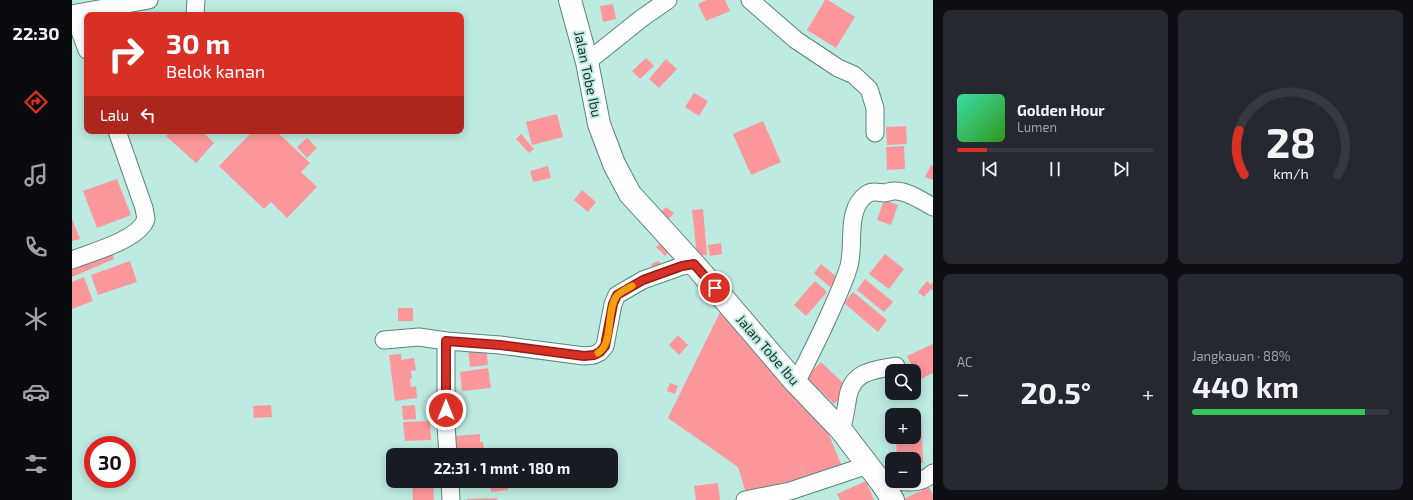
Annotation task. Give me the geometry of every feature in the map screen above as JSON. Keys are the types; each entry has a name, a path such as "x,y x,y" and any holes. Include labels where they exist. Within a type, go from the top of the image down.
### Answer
{"street":[{"path":"84,42 73,14 149,0"},
{"path":"196,0 196,12"},
{"name":"Jalan Tobe Ibu","path":"570,0 587,62 599,124 614,164 630,194 694,264 796,383 885,476"},
{"path":"587,62 642,18 668,0"},
{"path":"750,0 796,40 838,68 854,75 864,83 869,89 875,108 875,133"},
{"path":"72,260 126,239 137,231 145,222 146,215 144,208 118,134"},
{"path":"796,383 819,338 849,265 853,220 856,207 862,199 875,191 884,193 894,190 907,194 933,207"},
{"path":"384,340 419,337 446,341 500,345 584,356 594,355 600,352 605,346 613,304 617,295 643,280 682,266 694,264"},
{"path":"446,341 446,425 448,448"},
{"path":"841,430 845,419 850,387 854,381 864,373 885,368"},
{"path":"921,481 933,473"},
{"path":"745,500 790,491 885,477"},
{"path":"450,488 451,500"},
{"name":"Jalan Tobe Ibu","path":"889,488 893,500"}],"building":[{"path":"707,0 725,0 730,11 706,21 698,4"},
{"path":"825,0 828,0 855,17 836,48 807,30"},
{"path":"613,4 616,19 603,22 600,6"},
{"path":"646,58 654,66 640,79 632,71"},
{"path":"666,59 677,69 659,88 649,79"},
{"path":"694,93 708,101 699,116 685,107"},
{"path":"557,114 563,137 532,145 526,122"},
{"path":"763,121 781,162 751,175 733,134"},
{"path":"906,126 907,144 887,145 886,127"},
{"path":"168,134 205,134 214,143 196,163 166,136"},
{"path":"250,134 279,134 310,163 301,172 317,187 287,218 271,202 264,209 219,166"},
{"path":"521,134 534,149 529,153 516,139"},
{"path":"307,138 317,148 307,158 297,147"},
{"path":"904,146 905,169 887,170 886,147"},
{"path":"931,165 933,166 933,180 925,177"},
{"path":"548,166 551,178 533,182 530,171"},
{"path":"117,179 131,215 97,228 83,191"},
{"path":"582,190 596,202 588,212 574,200"},
{"path":"884,200 898,205 891,225 877,220"},
{"path":"666,207 674,213 668,220 660,213"},
{"path":"703,209 707,255 697,256 692,210"},
{"path":"72,219 80,239 72,241"},
{"path":"664,240 673,249 665,256 656,247"},
{"path":"721,243 722,254 710,256 708,245"},
{"path":"109,247 114,259 72,277 72,263"},
{"path":"885,254 904,269 889,289 869,274"},
{"path":"130,261 137,282 98,295 91,275"},
{"path":"659,261 662,268 654,271 651,264"},
{"path":"821,264 838,278 830,287 814,273"},
{"path":"84,277 93,301 72,309 72,282"},
{"path":"865,279 893,302 884,312 857,290"},
{"path":"815,281 827,292 806,316 794,305"},
{"path":"927,281 931,285 933,282 933,291 931,289 924,297 918,292"},
{"path":"853,292 887,320 878,332 844,303"},
{"path":"724,304 837,431 829,435 841,464 806,479 799,461 806,481 748,499 738,467 668,418"},
{"path":"398,308 413,308 413,321 398,321"},
{"path":"678,335 688,345 679,355 669,345"},
{"path":"933,344 933,373 921,379 921,364 911,364 907,356"},
{"path":"486,347 488,365 470,367 468,349"},
{"path":"401,354 401,360 414,358 416,370 411,371 412,379 410,379 411,387 416,386 417,398 395,401 389,355"},
{"path":"821,362 843,383 841,385 847,391 834,404 806,377"},
{"path":"488,368 491,388 462,391 460,372"},
{"path":"670,383 678,386 675,394 667,391"},
{"path":"271,405 272,417 254,418 253,406"},
{"path":"415,405 416,419 403,420 402,406"},
{"path":"921,416 923,463 921,463 921,452 897,452 896,444 921,444"},
{"path":"430,421 431,440 405,441 403,422"},
{"path":"480,434 480,442 483,442 484,448 456,448 455,436"},
{"path":"866,481 874,500 840,500 837,494"},
{"path":"718,483 720,500 696,500 694,486"},
{"path":"929,487 933,495 933,500 904,499"},
{"path":"412,488 433,488 434,500 413,500"},
{"path":"491,488 508,488 508,490 491,492"},
{"path":"497,498 497,500 467,500 467,499"}],"slow traffic":[{"path":"598,353 605,346 613,304 617,295 632,286"}],"route":[{"path":"446,410 446,341 500,345 584,356 594,355 600,352 605,346 613,304 617,295 643,280 682,266 694,264 715,288"}]}
